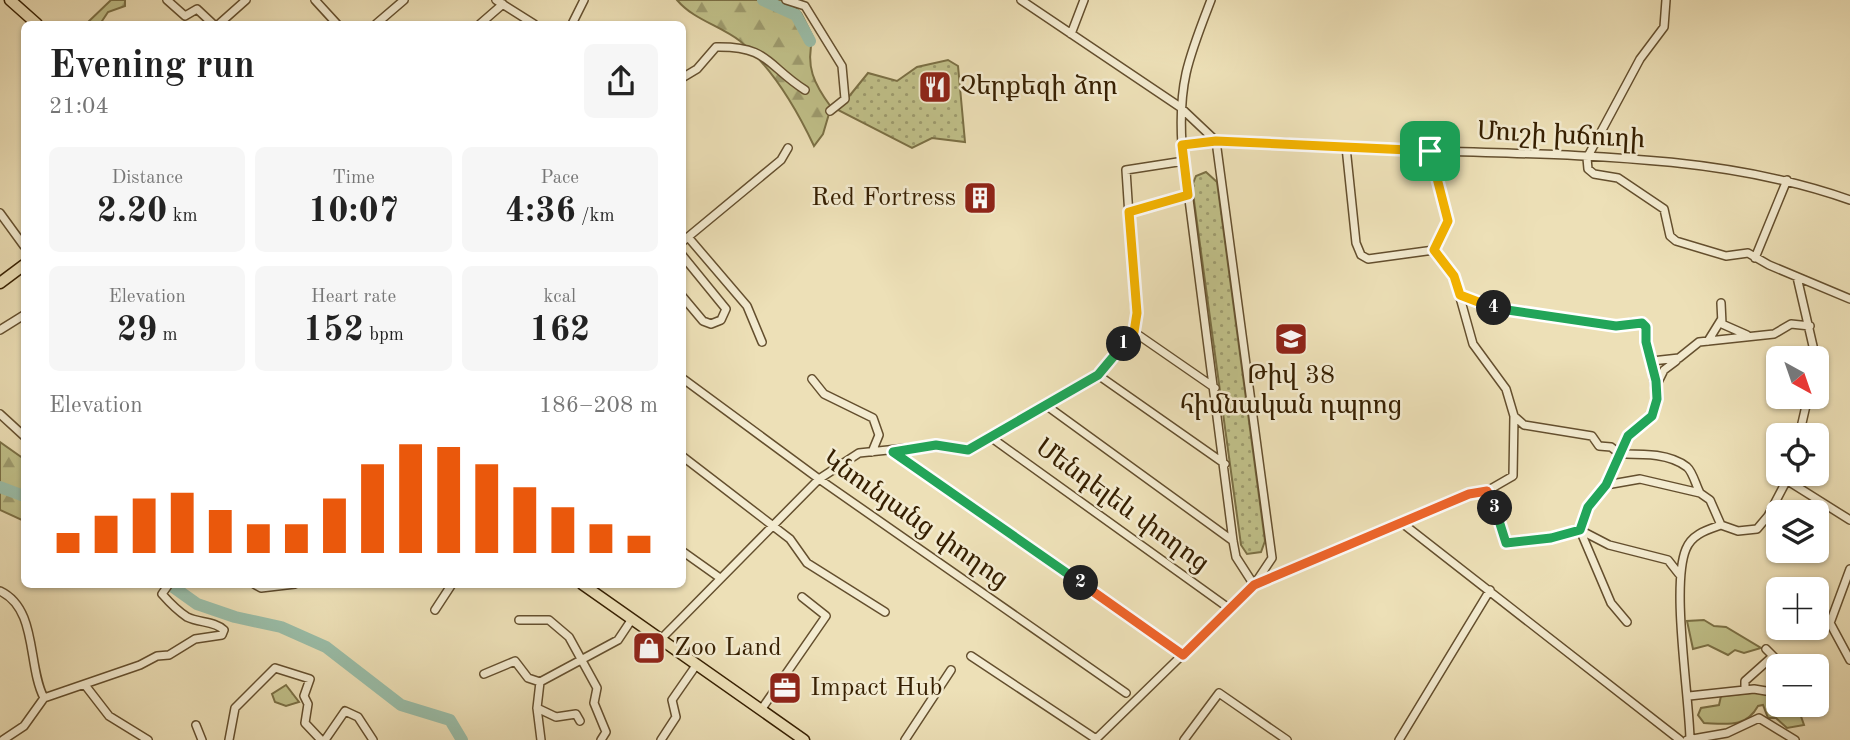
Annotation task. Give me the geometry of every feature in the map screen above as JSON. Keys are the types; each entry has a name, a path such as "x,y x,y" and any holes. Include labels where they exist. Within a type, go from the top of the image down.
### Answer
{"main road":[{"path":"10,0 34,21"},
{"path":"0,283 21,267"},
{"path":"588,588 803,740"}],"street":[{"path":"167,0 183,15 197,9 210,21"},
{"path":"222,21 246,0"},
{"path":"315,0 334,21"},
{"path":"380,21 404,0"},
{"path":"574,21 584,0"},
{"path":"786,0 805,6 842,66 845,99 830,111"},
{"path":"971,656 1095,739 1254,585 1272,558 1216,141 1180,107 1021,0"},
{"path":"1071,34 1084,0"},
{"path":"1211,0 1185,65 1180,107 1182,145 1233,541 1236,557 1254,585"},
{"path":"1666,0 1664,27 1640,59 1587,158 1588,169 1594,174 1618,178 1664,209 1670,236 1676,242 1726,256 1748,253 1850,299"},
{"path":"483,21 499,2 529,21"},
{"path":"686,75 696,69 716,47 730,47 760,52 804,90"},
{"name":"Մուշի խճուղի","path":"1182,145 1216,141 1707,166 1787,180 1850,200"},
{"path":"1346,147 1356,243 1361,255 1368,259 1434,250"},
{"path":"686,239 781,160 788,148"},
{"path":"1430,151 1448,221 1434,250"},
{"path":"661,639 819,479 859,453 893,452 936,445 968,450 1098,375 1134,332 1137,313 1126,170 1184,161"},
{"path":"1755,258 1787,180"},
{"path":"1129,212 1188,195"},
{"path":"0,213 21,242"},
{"path":"686,241 747,306 762,342"},
{"path":"1254,585 1469,494 1487,491 1513,476 1514,416 1506,389 1473,344 1454,276 1434,250"},
{"path":"686,260 726,309 721,320 711,324 703,320 686,301"},
{"path":"1797,277 1814,346"},
{"path":"1460,295 1498,309 1616,326 1642,323 1656,387 1652,416 1628,436 1606,485 1588,507 1580,530 1611,603 1627,622"},
{"path":"1708,341 1721,319 1721,303"},
{"path":"0,330 21,317"},
{"path":"1721,319 1727,328 1748,335"},
{"path":"1656,387 1664,370 1699,342 1773,334 1791,324 1811,326"},
{"path":"1134,332 1215,388"},
{"path":"1652,361 1679,358"},
{"path":"1098,375 1225,464"},
{"path":"812,379 824,394 873,418 878,435 872,452"},
{"name":"Կնունյանց փողոց","path":"686,381 819,479 1126,693"},
{"path":"1047,406 1233,541"},
{"path":"0,414 21,433"},
{"path":"1514,416 1524,425 1592,436 1599,446 1611,447 1620,454 1641,453 1675,461 1689,469 1700,493"},
{"name":"Մենդելեև փողոց","path":"989,436 1230,609"},
{"path":"893,452 1183,655"},
{"path":"686,459 774,525 790,539 807,563 885,612"},
{"path":"1606,485 1640,479 1700,493 1710,500 1721,525"},
{"path":"1685,740 1689,696 1681,578 1686,548 1697,534 1721,525 1738,531 1757,529 1784,486"},
{"path":"1801,486 1850,520"},
{"path":"1487,491 1506,543 1551,538 1580,530 1609,545 1668,559 1677,568 1681,578"},
{"path":"1402,523 1685,740 1727,733 1759,718 1795,740"},
{"path":"686,554 720,578"},
{"path":"1850,569 1830,623 1850,660"},
{"path":"3,740 23,726 44,698 140,665 157,656 169,655 195,639 222,635 224,631 220,626 188,617 176,608 162,594 166,588"},
{"path":"435,610 452,588"},
{"path":"1399,740 1490,590"},
{"path":"0,591 18,604 29,633 37,684 44,698"},
{"path":"761,710 826,616 802,597"},
{"path":"484,674 515,661 528,678 540,682 618,640 632,619"},
{"path":"519,620 554,623 569,637 597,688 594,703 606,732 601,740"},
{"path":"1766,649 1771,654"},
{"path":"1745,690 1745,681 1766,662"},
{"path":"661,740 676,717 671,700 697,664"},
{"path":"229,740 235,708 275,668 310,679 304,696 308,704 306,723 323,740 345,711 358,718 373,740"},
{"path":"905,740 951,670"},
{"path":"540,682 537,708 541,740"},
{"path":"85,685 110,716 148,740"},
{"path":"1689,696 1745,690 1766,692"},
{"path":"1184,740 1219,693 1287,740"},
{"path":"537,708 556,717 576,714 580,721"},
{"path":"197,726 202,740"}],"green space":[{"path":"111,0 125,0 125,6 108,12 102,21 89,21"},
{"path":"677,0 787,0 801,13 813,37 810,57 813,74 831,107 823,134 814,146 791,103 763,63 740,41 691,13"},
{"path":"948,60 958,66 965,142 932,138 912,148 838,110 868,73 897,81 917,67"},
{"path":"1206,172 1217,182 1265,541 1261,552 1247,554 1241,545 1192,186 1196,176"},
{"path":"0,442 21,457 21,520 0,510"},
{"path":"1704,620 1714,626 1726,627 1761,648 1744,653 1735,650 1728,655 1708,645 1693,649 1687,621"},
{"path":"286,685 299,702 286,706 275,702 272,694"},
{"path":"1766,693 1766,713 1763,705 1758,706 1742,721 1704,723 1698,715 1701,708 1719,705 1721,696"},
{"path":"1801,717 1804,725 1787,728 1776,718 1768,718"}],"waterway":[{"path":"763,0 796,15 810,41"},
{"path":"0,487 21,495"},
{"path":"175,588 197,604 235,617 281,627 326,647 401,705 450,720 462,740"}],"place":[{"name":"Չերքեզի ձոր","path":"935,87"},
{"name":"Red Fortress","path":"980,198"},
{"name":"Թիվ 38 հիմնական դպրոց","path":"1291,339"},
{"name":"Zoo Land","path":"649,648"},
{"name":"Impact Hub","path":"785,688"}],"route":[{"path":"1216,141 1430,151 1448,221 1434,250 1454,276 1460,295 1498,309 1616,326 1635,322 1646,327 1646,342 1656,381 1657,399 1652,416 1628,436 1606,485 1588,507 1580,530 1551,538 1506,543 1495,506 1487,491 1469,494 1254,585 1183,655 893,452 936,445 954,450 968,450 1098,375 1134,332 1136,322 1129,212 1188,195 1182,145 1216,141"}]}
